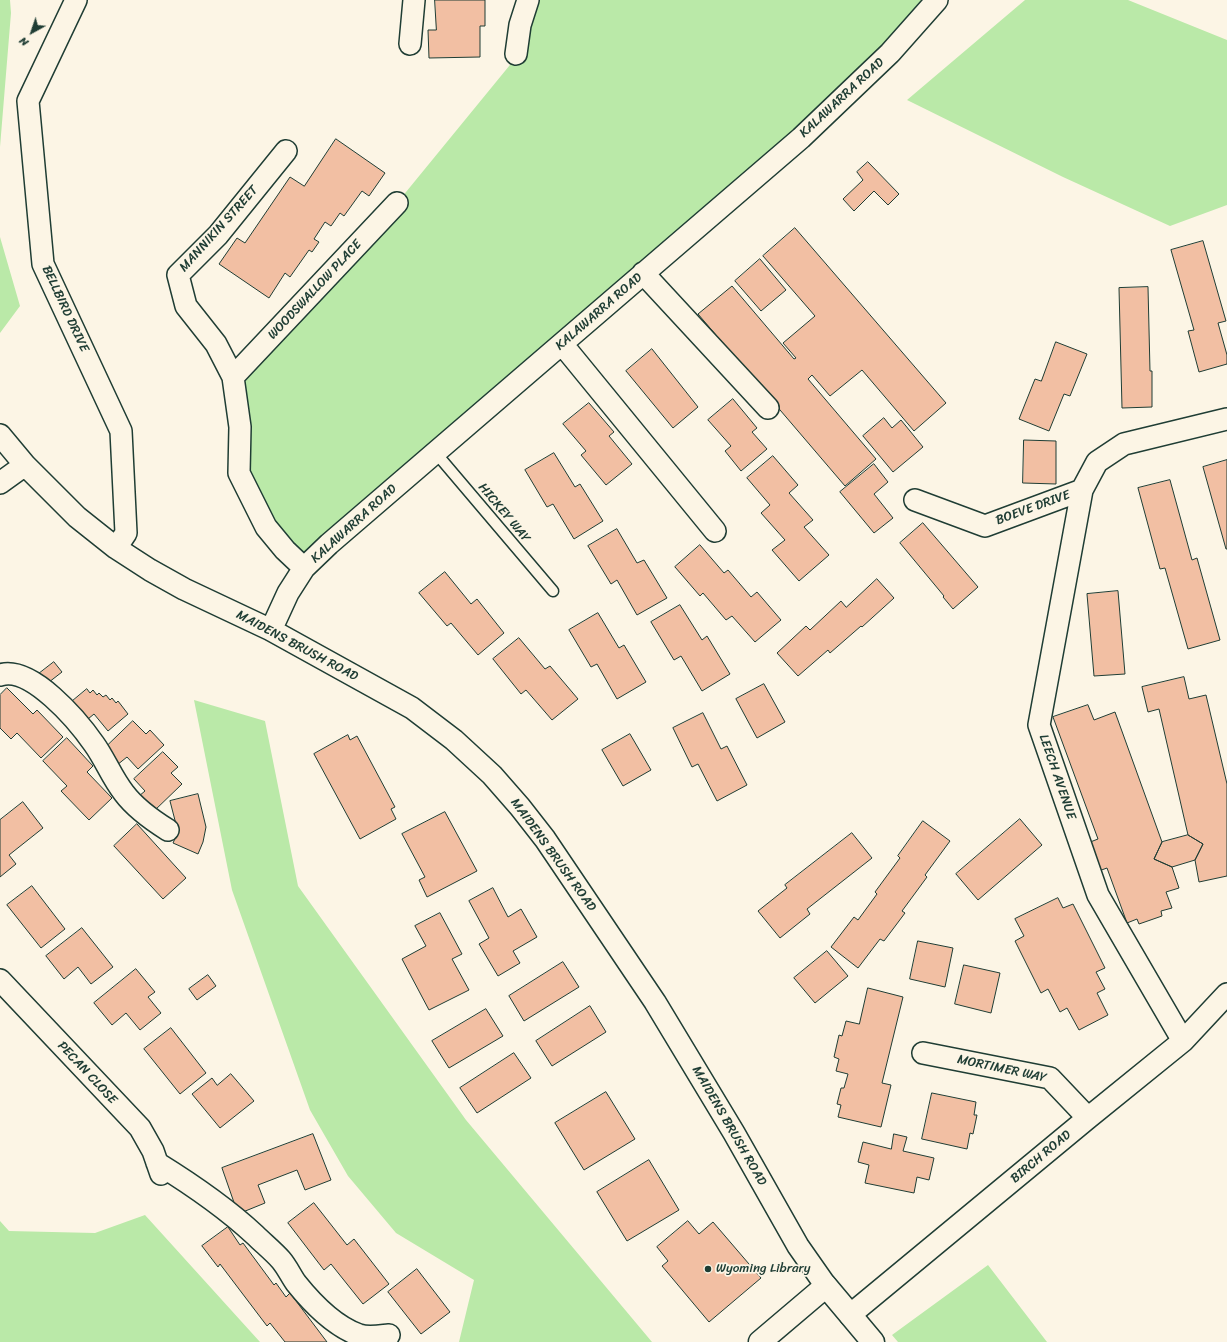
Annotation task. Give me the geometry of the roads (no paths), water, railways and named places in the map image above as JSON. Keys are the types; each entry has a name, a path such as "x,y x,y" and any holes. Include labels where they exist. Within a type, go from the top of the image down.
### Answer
{"street":[{"name":"BELLBIRD DRIVE","path":"76,0 28,101 43,264 121,431 126,533 116,548"},
{"path":"410,44 414,0"},
{"path":"516,54 520,25 528,0"},
{"name":"KALAWARRA ROAD","path":"271,630 288,593 304,568 335,538 801,138 890,53 937,0"},
{"name":"MANNIKIN STREET","path":"286,151 218,235 178,275 186,306 216,344 233,377 240,426 239,473 266,527 285,550 304,568"},
{"name":"WOODSWALLOW PLACE","path":"233,377 397,203"},
{"path":"643,273 768,408"},
{"path":"562,344 715,530"},
{"name":"BOEVE DRIVE","path":"915,500 985,526 1082,490 1097,462 1124,444 1227,418"},
{"name":"MAIDENS BRUSH ROAD","path":"0,435 24,465 77,517 116,548 150,570 184,589 271,630 412,708 454,740 492,775 545,839 655,1002 734,1132 798,1246 826,1286 872,1342"},
{"path":"0,483 24,465"},
{"name":"LEECH AVENUE","path":"1082,490 1038,726 1098,895 1183,1041"},
{"path":"0,675 16,674 37,684 65,708 94,744 124,794 148,817 168,830"},
{"name":"PECAN CLOSE","path":"0,980 140,1128 153,1151 159,1168 194,1186 253,1233 281,1260 296,1282 326,1315 343,1327 359,1335 389,1335"},
{"name":"BIRCH ROAD","path":"850,1316 1183,1041 1227,994"},
{"name":"MORTIMER WAY","path":"923,1053 1050,1078 1088,1118"},
{"path":"760,1342 826,1286"}],"lane":[{"name":"HICKEY WAY","path":"435,452 553,591"}],"place":[{"name":"Wyoming Library","path":"708,1269"}]}
